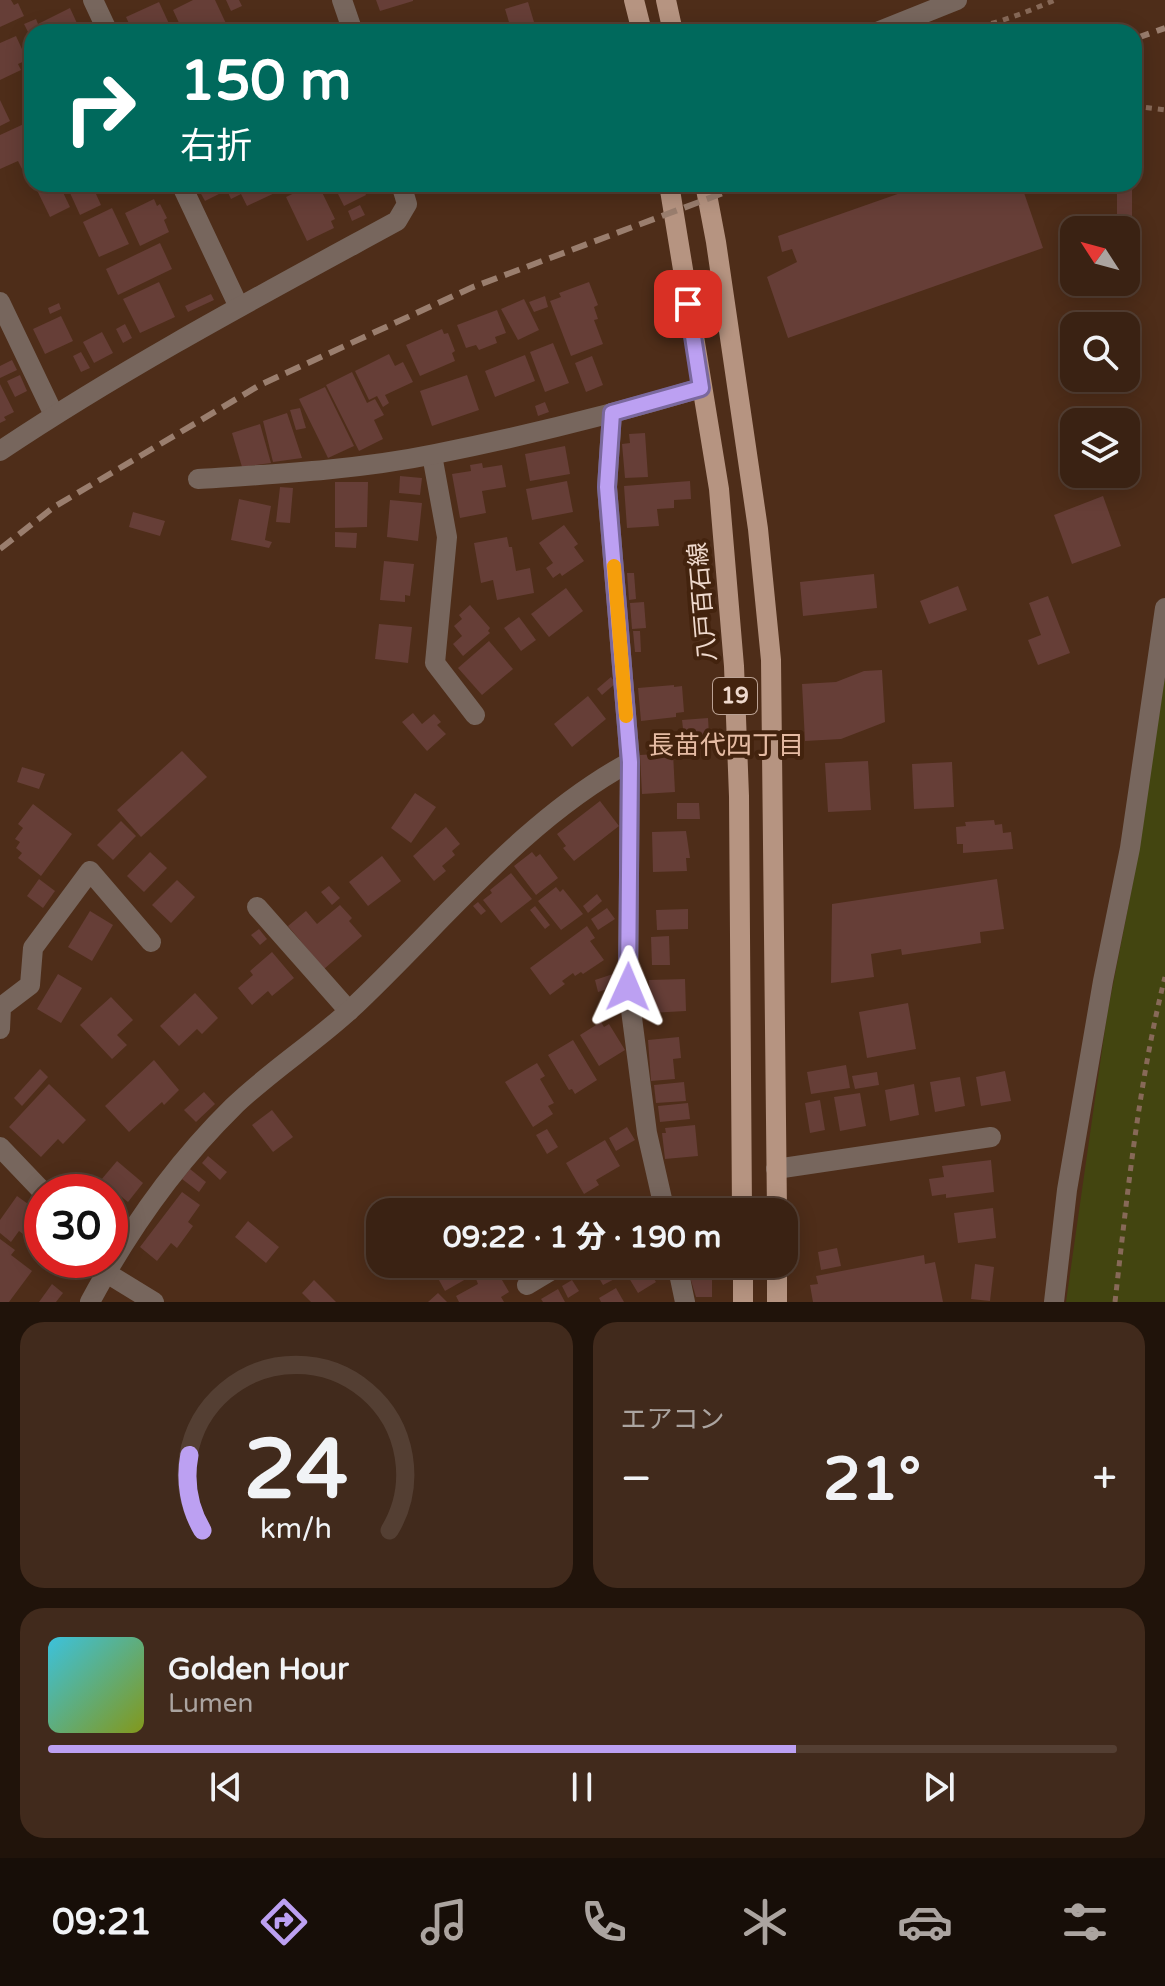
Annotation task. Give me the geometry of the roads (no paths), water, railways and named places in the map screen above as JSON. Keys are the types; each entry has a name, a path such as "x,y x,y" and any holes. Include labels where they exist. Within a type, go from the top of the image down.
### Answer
{"main road":[{"path":"634,0 640,24"},
{"path":"666,0 671,24"},
{"name":"八戸百石線","path":"670,192 719,489 734,666 739,796 742,1198"},
{"name":"19","path":"707,192 758,529 771,660 777,1198"},
{"path":"743,1278 743,1302"},
{"path":"777,1278 777,1302"}],"street":[{"path":"93,0 104,24"},
{"path":"342,0 350,24"},
{"path":"898,24 957,0"},
{"path":"185,192 239,307"},
{"path":"0,451 54,415 239,307 397,221 407,204 403,192"},
{"path":"0,302 54,415"},
{"path":"198,479 293,473 432,455 612,413 701,388"},
{"path":"612,413 607,487 630,762 628,987 656,1198"},
{"path":"432,455 447,537 435,663 475,715"},
{"path":"1054,1302 1067,1190 1103,981 1130,848 1165,608"},
{"path":"128,1230 174,1170 235,1105 349,1011 491,869 596,780 630,762"},
{"path":"0,1029 1,1007 30,985 33,948 90,871 151,942"},
{"path":"257,907 349,1011"},
{"path":"776,1169 991,1137"},
{"path":"0,1147 26,1174"},
{"path":"90,1302 97,1278"},
{"path":"119,1278 154,1302"},
{"path":"527,1285 539,1278"},
{"path":"680,1278 685,1302"}],"railway":[{"path":"1142,36 1165,28"},
{"path":"0,549 54,507 260,385 473,287 726,192"}],"district":[{"name":"長苗代四丁目","path":"726,745"}]}
